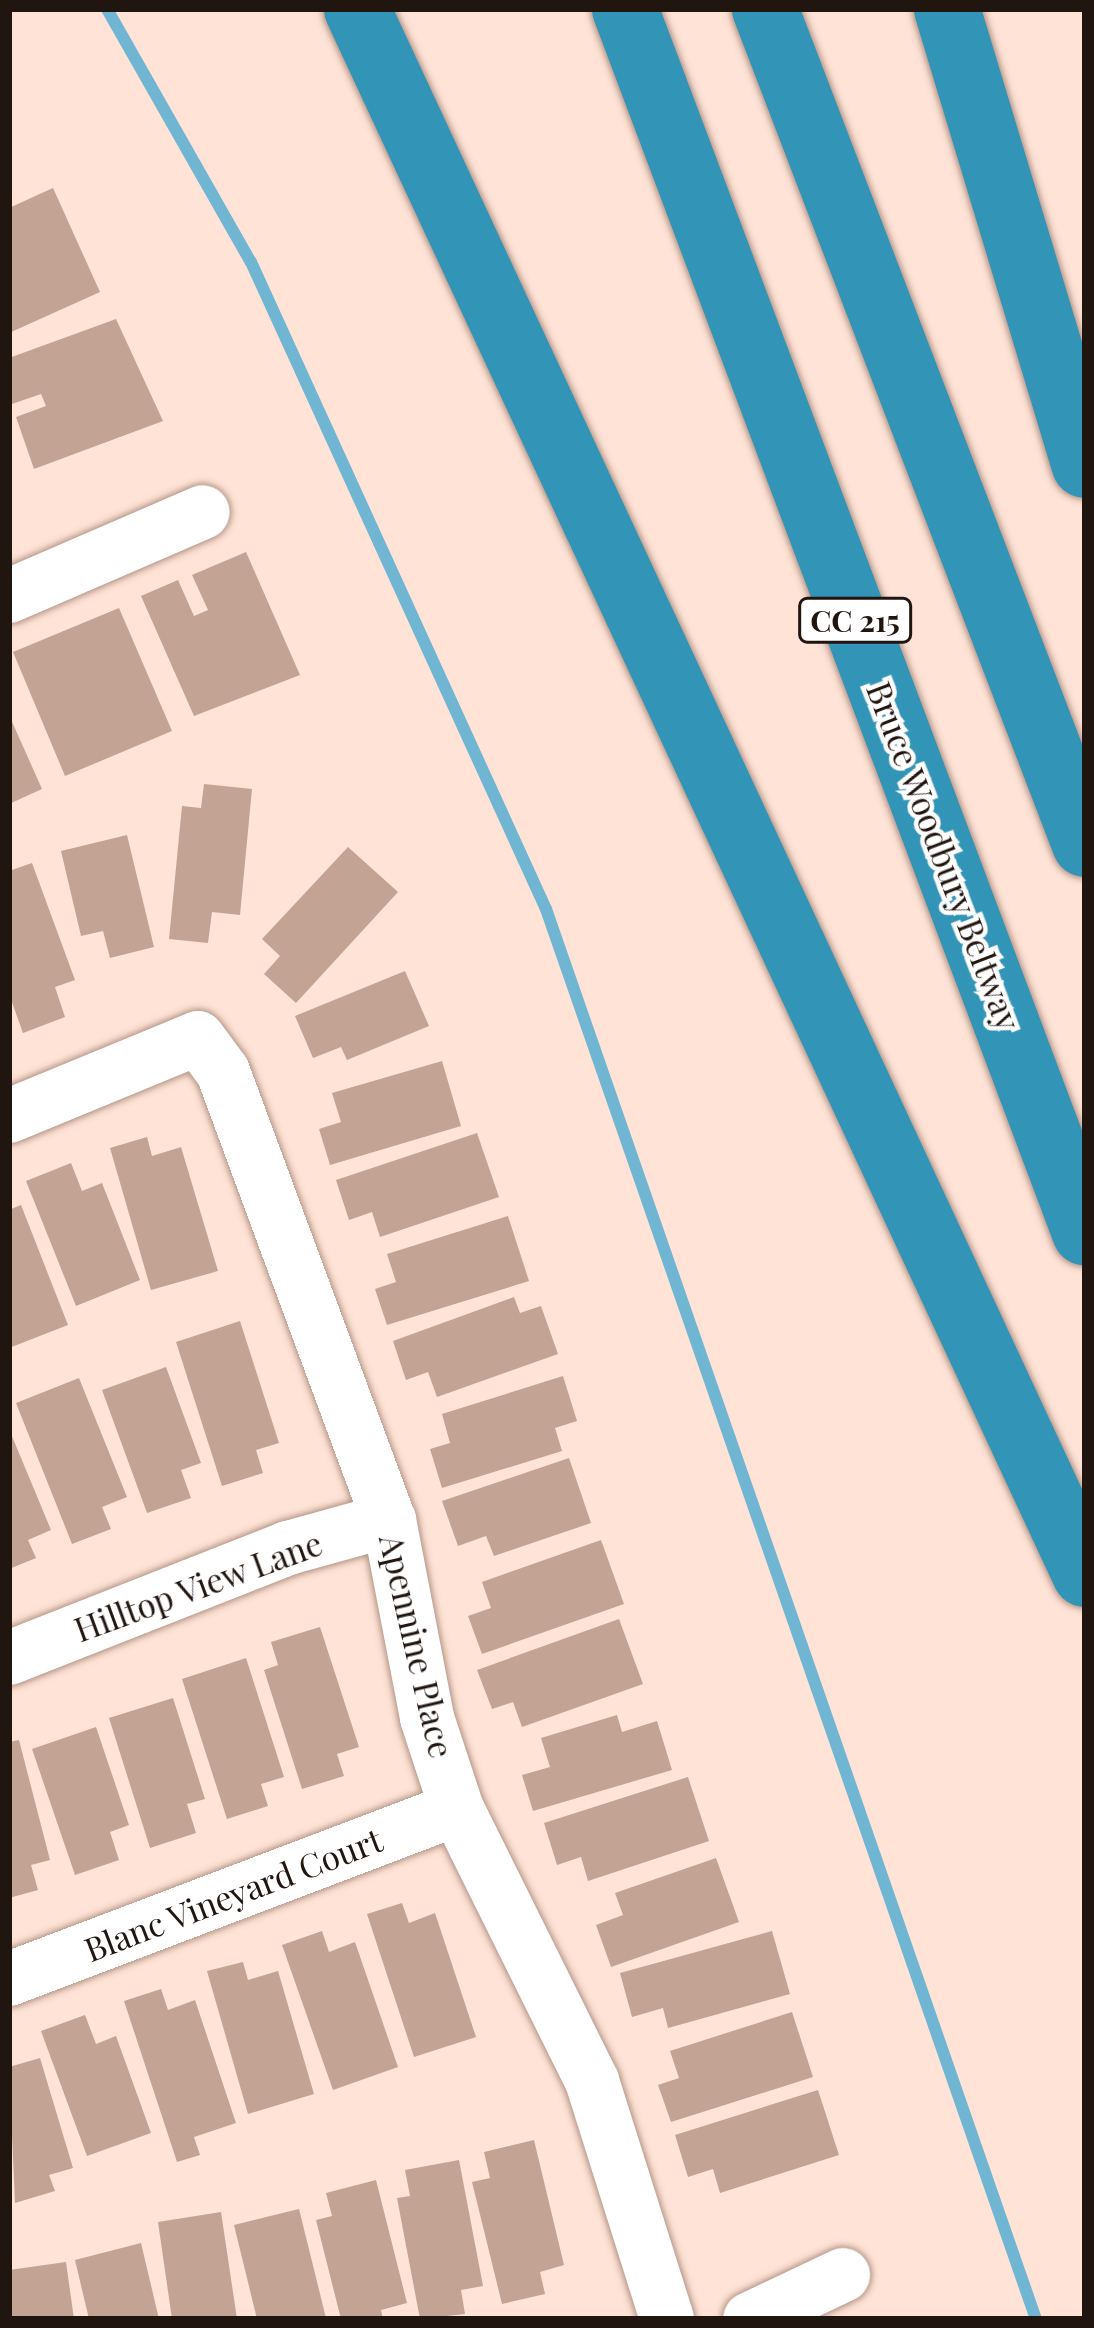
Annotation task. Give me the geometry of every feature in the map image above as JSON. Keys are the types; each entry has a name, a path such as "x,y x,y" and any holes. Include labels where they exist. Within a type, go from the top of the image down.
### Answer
{"highway":[{"path":"357,9 1085,1574"},
{"name":"Bruce Woodbury Beltway","path":"625,9 1085,1232"},
{"path":"766,9 1085,844"},
{"path":"947,9 1085,465"}],"street":[{"path":"14,580 202,512"},
{"name":"Apennine Place","path":"9,1116 198,1038 257,1147 389,1520 427,1718 457,1809 592,2081 667,2319"},
{"name":"Hilltop View Lane","path":"9,1658 288,1547 389,1520"},
{"name":"Blanc Vineyard Court","path":"9,1978 457,1809"},
{"path":"750,2319 843,2275"}],"building":[{"path":"53,188 100,292 9,333 9,208"},
{"path":"116,319 163,421 34,469 16,417 46,406 41,394 9,405 9,358"},
{"path":"246,552 300,675 194,716 141,596 178,580 194,616 208,610 192,575"},
{"path":"119,608 172,731 65,776 13,652"},
{"path":"9,715 42,789 9,804"},
{"path":"204,784 252,789 240,915 212,912 208,943 169,939 182,806 201,808"},
{"path":"127,835 154,947 110,958 103,931 81,936 61,851"},
{"path":"348,847 398,892 296,1003 264,974 280,956 262,939"},
{"path":"32,863 75,980 55,987 65,1017 23,1033 9,994 9,871"},
{"path":"405,971 429,1026 347,1060 341,1047 313,1058 295,1016"},
{"path":"442,1061 461,1126 330,1165 319,1129 341,1122 332,1093"},
{"path":"477,1133 499,1197 380,1237 372,1212 349,1220 336,1180"},
{"path":"147,1137 152,1156 181,1147 218,1271 151,1290 110,1148"},
{"path":"71,1163 82,1191 102,1183 140,1280 76,1306 26,1181"},
{"path":"21,1205 68,1325 9,1348 9,1210"},
{"path":"508,1216 529,1281 387,1325 375,1289 396,1282 387,1254"},
{"path":"514,1297 520,1313 541,1306 558,1354 437,1397 428,1372 406,1380 393,1341"},
{"path":"240,1321 279,1443 256,1450 263,1473 222,1486 176,1342"},
{"path":"166,1367 201,1463 181,1470 191,1498 147,1513 102,1390"},
{"path":"563,1376 577,1421 555,1428 562,1451 442,1488 430,1449 450,1443 442,1414"},
{"path":"79,1378 127,1497 102,1507 111,1529 72,1544 16,1403"},
{"path":"9,1429 51,1530 28,1540 36,1558 9,1569"},
{"path":"569,1458 591,1523 494,1556 486,1536 458,1546 442,1501"},
{"path":"601,1540 624,1604 482,1654 468,1616 491,1608 482,1582"},
{"path":"619,1619 643,1684 522,1727 513,1702 492,1709 477,1670"},
{"path":"320,1627 359,1747 337,1754 344,1776 302,1789 264,1670 278,1665 271,1642"},
{"path":"246,1658 284,1777 261,1784 268,1806 227,1819 182,1679"},
{"path":"173,1698 205,1799 187,1804 196,1833 150,1848 109,1718"},
{"path":"617,1715 622,1732 657,1721 672,1770 533,1811 522,1775 550,1767 541,1738"},
{"path":"96,1727 129,1825 110,1832 119,1860 75,1875 32,1749"},
{"path":"19,1740 50,1860 31,1865 38,1890 9,1898 9,1742"},
{"path":"688,1777 709,1841 588,1881 581,1857 557,1865 544,1823"},
{"path":"716,1858 739,1922 611,1967 596,1925 623,1915 615,1893"},
{"path":"402,1903 409,1923 435,1913 476,2037 414,2057 367,1914"},
{"path":"322,1931 329,1952 355,1942 398,2067 333,2090 282,1945"},
{"path":"772,1931 790,1994 668,2028 663,2008 632,2017 620,1973"},
{"path":"243,1962 248,1980 278,1971 314,2094 248,2114 207,1971"},
{"path":"161,1989 168,2010 195,2000 236,2123 194,2137 200,2155 177,2162 124,2001"},
{"path":"792,2012 813,2077 671,2122 658,2085 679,2078 670,2051"},
{"path":"85,2015 96,2044 116,2036 151,2133 87,2156 41,2031"},
{"path":"40,2058 73,2168 49,2175 55,2191 15,2203 9,2067"},
{"path":"818,2090 839,2155 720,2193 713,2169 688,2177 675,2135"},
{"path":"534,2140 564,2265 540,2272 545,2294 502,2304 472,2182 490,2178 484,2152"},
{"path":"459,2160 483,2286 461,2290 465,2314 420,2319 397,2198 410,2196 405,2170"},
{"path":"376,2180 407,2303 381,2310 383,2319 341,2319 316,2220 332,2216 326,2193"},
{"path":"299,2209 326,2318 257,2319 234,2225"},
{"path":"221,2212 237,2319 172,2319 158,2222"},
{"path":"141,2243 159,2319 89,2319 75,2260"},
{"path":"66,2262 74,2319 9,2319 9,2270"}],"waterway":[{"path":"107,9 251,262 546,909 1036,2319"}]}
